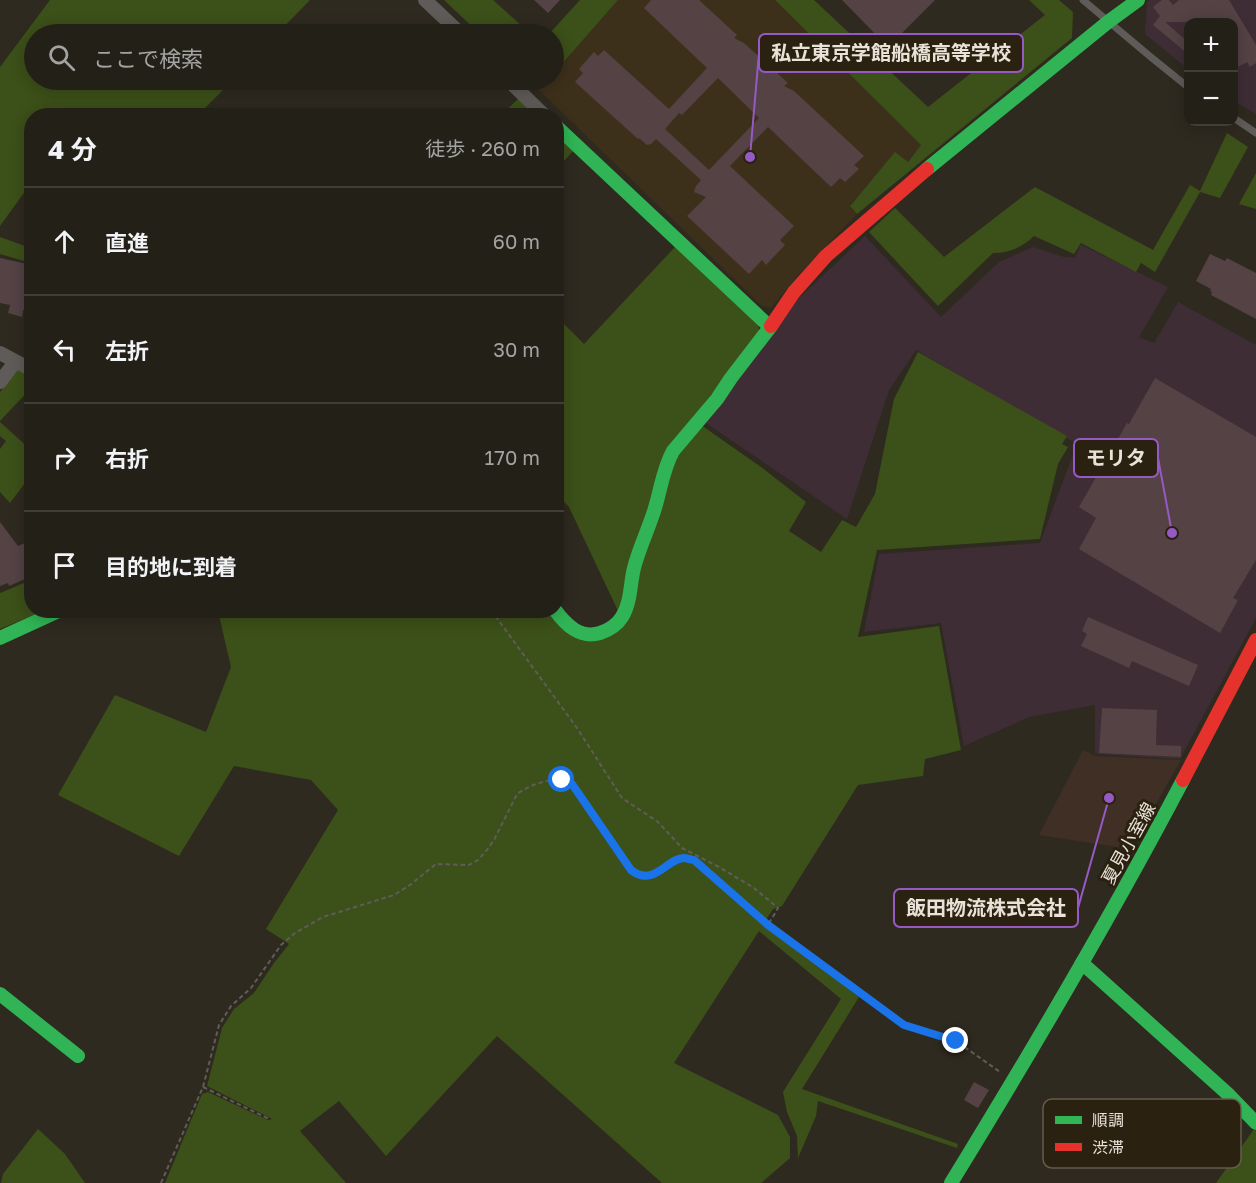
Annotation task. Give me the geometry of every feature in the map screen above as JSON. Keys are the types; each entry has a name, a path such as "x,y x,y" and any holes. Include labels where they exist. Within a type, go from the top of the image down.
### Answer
{"street":[{"path":"424,0 449,24"},
{"path":"561,618 578,633 590,636 611,629 620,620 627,607 633,572 668,460 673,451 717,399 794,292 826,256 946,153 1138,0"},
{"path":"518,90 537,108"},
{"path":"564,134 770,327"},
{"path":"0,353 24,366"},
{"path":"0,382 15,362"},
{"path":"0,638 44,618"},
{"name":"夏見小室線","path":"951,1183 1082,963 1166,815 1256,640"},
{"path":"1082,963 1232,1099"},
{"path":"0,993 78,1056"},
{"path":"1241,1108 1256,1123"}],"lane":[{"path":"1083,0 1184,84"},
{"path":"1238,121 1256,133"}],"path":[{"path":"497,618 578,729 622,798 658,822 682,848 754,888 778,908 768,925"},
{"path":"161,1183 203,1087 219,1025 231,1006 251,988 281,945 296,933 323,918 394,895 436,864 469,865 478,860 494,840 517,795 522,790 550,780 566,780 572,784 634,873 651,875 679,859 694,860 768,925 904,1025 956,1041 1013,1080"},
{"path":"203,1087 269,1119"}],"shaded area":[{"path":"618,0 775,0 921,145 908,162 895,153 850,205 857,214 799,274 771,308 762,306 564,114 564,108 558,108 539,90 564,90 564,62"},
{"path":"1150,0 1256,0 1256,114 1238,103 1238,18 1184,18 1184,66 1145,34 1147,2"},
{"path":"865,236 941,317 999,262 1033,247 1064,257 1075,258 1081,245 1168,287 1139,337 1154,343 1178,302 1256,345 1256,618 1180,759 1095,754 1095,705 1029,717 964,746 941,623 864,632 879,554 1040,543 1077,444 916,350 889,390 847,519 706,423 799,298"},
{"path":"1083,750 1096,756 1181,760 1130,849 1039,835"}],"green space":[{"path":"50,0 310,0 287,24 32,24"},
{"path":"444,0 493,0 520,24 469,24"},
{"path":"580,0 618,0 564,62 564,24 558,24"},
{"path":"775,0 814,0 928,107 1045,15 1029,0 1059,0 1073,12 1072,38 857,214 850,206 895,152 908,162 921,145"},
{"path":"24,35 24,90 223,90 205,108 24,108 24,193 0,226 0,67"},
{"path":"518,99 527,108 508,108"},
{"path":"1227,133 1248,147 1220,198 1200,192 1155,272 1141,263 1136,272 1081,243 1074,254 1034,236 1015,249 993,253 938,306 869,232 895,208 944,257 1035,187 1153,250 1190,185 1200,191"},
{"path":"564,143 573,151 564,161"},
{"path":"1256,173 1256,209 1239,204"},
{"path":"0,237 24,246 24,261 0,254"},
{"path":"675,247 756,319 760,332 665,454 619,613 569,507 564,502 564,324 584,344"},
{"path":"918,352 1067,436 1062,444 1068,447 1058,464 1040,539 877,550 858,637 939,626 961,750 925,759 923,776 858,785 782,906 773,909 764,923 859,997 802,1089 958,1144 957,1148 818,1101 816,1116 798,1158 797,1136 787,1112 783,1092 841,999 759,931 674,1063 778,1115 790,1137 790,1158 761,1183 662,1183 497,1036 386,1156 339,1101 300,1131 346,1183 165,1183 202,1094 208,1092 268,1120 272,1119 207,1086 222,1028 234,1009 254,993 289,944 266,929 338,810 311,780 234,766 179,856 58,795 115,695 206,732 231,667 220,618 562,618 600,640 639,573 673,462 701,425 806,502 789,531 821,552 842,520 856,527 875,494 894,399"},
{"path":"16,369 24,374 24,395 0,421 0,392"},
{"path":"0,422 24,444 24,484 10,503 0,492 0,449 6,441 0,436"},
{"path":"24,583 24,618 26,618 0,629 0,593"},
{"path":"38,1129 65,1154 85,1183 1,1183 3,1174"},
{"path":"1254,1129 1256,1131 1256,1183 1216,1183 1227,1168 1241,1168 1241,1147"}],"building":[{"path":"534,0 560,0 548,13"},
{"path":"651,0 699,0 737,35 734,38 744,43 788,83 784,86 794,91 864,156 854,165 859,169 845,182 840,178 831,187 768,127 730,166 794,226 780,240 785,245 766,265 762,260 749,274 687,216 706,197 694,192 701,180 656,139 647,145 638,139 575,82 583,73 579,69 594,52 598,56 604,50 669,109 707,68 644,8","holes":["718,78 759,118 709,170 665,129 679,113 682,115"]},
{"path":"842,0 935,0 888,47"},
{"path":"1162,0 1169,0 1173,5 1179,0 1229,0 1256,45 1256,63 1250,67 1247,62 1238,67 1238,18 1184,18 1184,22 1165,22 1184,39 1184,51 1153,25 1160,16 1153,7"},
{"path":"1210,254 1225,261 1227,258 1256,273 1256,319 1211,295 1211,289 1196,281"},
{"path":"0,258 24,263 22,317 8,313 10,305 0,303"},
{"path":"1155,378 1256,437 1256,560 1233,598 1238,600 1220,633 1079,549 1096,518 1079,507"},
{"path":"0,522 18,546 24,543 24,579 9,586 8,583 0,586"},
{"path":"1088,617 1198,665 1189,686 1132,661 1129,668 1081,646 1087,634 1082,631"},
{"path":"1102,708 1157,710 1156,745 1181,746 1181,757 1099,753"},
{"path":"974,1082 989,1090 978,1108 964,1100"}],"traffic: fast":[{"path":"927,169 1138,0"},
{"path":"564,134 770,327"},
{"path":"562,618 574,629 586,634 603,632 620,620 627,606 636,560 673,451 717,399 771,326"},
{"path":"0,638 44,618"},
{"path":"951,1183 1070,983 1183,780"},
{"path":"1082,963 1233,1099"},
{"path":"0,994 78,1056"},
{"path":"1241,1107 1256,1123"}],"traffic: jam":[{"path":"771,326 794,292 826,256 927,169"},
{"path":"1183,780 1256,640"}],"place":[{"name":"私立東京学館船橋高等学校","path":"750,157"},
{"name":"モリタ","path":"1172,533"},
{"name":"飯田物流株式会社","path":"1109,798"}],"route":[{"path":"562,780 572,784 634,873 651,875 679,859 694,860 768,925 904,1025 956,1041"}]}
